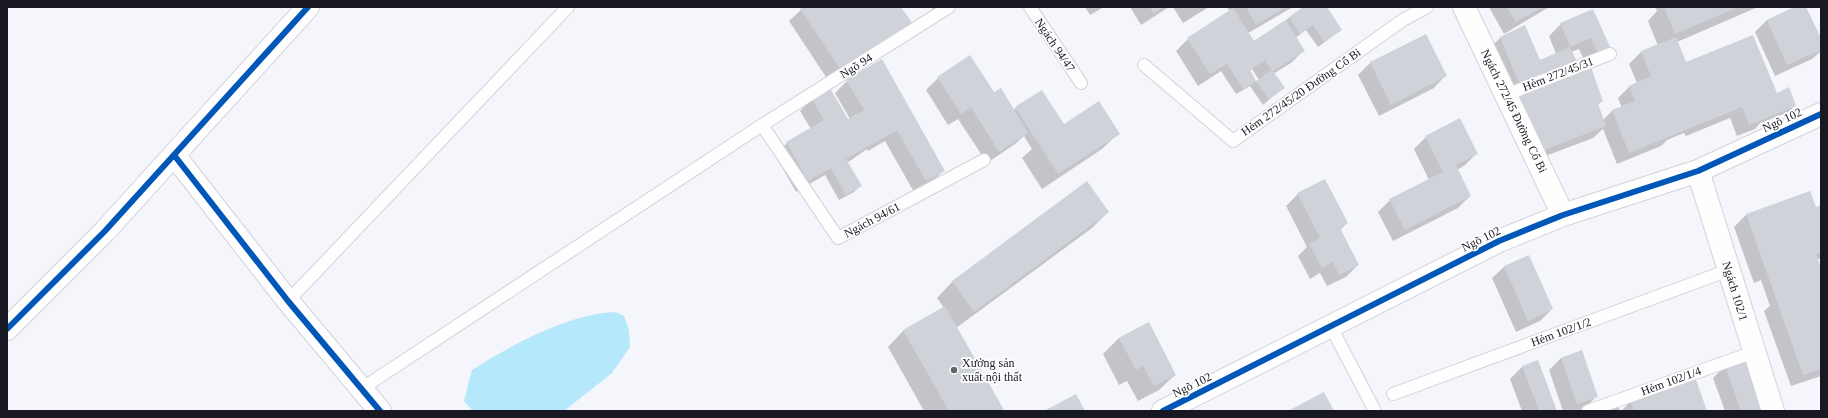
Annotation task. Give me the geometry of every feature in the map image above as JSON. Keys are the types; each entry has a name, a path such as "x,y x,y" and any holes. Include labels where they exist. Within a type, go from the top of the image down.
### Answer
{"street":[{"path":"7,329 105,231 308,7"},
{"name":"Ngách 272/45 Đường Cổ Bi","path":"1464,7 1564,215"},
{"name":"Ngõ 102","path":"1163,411 1499,242 1564,215 1698,171 1821,114"},
{"path":"174,155 288,301 380,411"},
{"name":"Ngách 102/1","path":"1698,171 1773,411"}],"lane":[{"path":"288,301 568,7"},
{"name":"Ngõ 94","path":"361,389 762,125 949,7"},
{"name":"Ngách 94/47","path":"1030,7 1081,83"},
{"name":"Hẻm 272/45/20 Đường Cổ Bi","path":"1144,65 1233,141 1403,20 1427,7"},
{"name":"Hẻm 272/45/31","path":"1506,94 1610,54"},
{"name":"Ngách 94/61","path":"762,125 838,238 984,160"},
{"name":"Hẻm 102/1/2","path":"1392,394 1729,270"},
{"path":"1331,327 1375,411"},
{"name":"Hẻm 102/1/4","path":"1588,411 1754,352"}],"water":[{"path":"615,312 624,316 629,330 630,347 612,373 564,411 473,411 464,401 472,370 487,360 540,332 578,318"}],"building":[{"path":"803,7 901,7 913,24 842,72 800,9"},
{"path":"1150,7 1164,7 1153,13"},
{"path":"1246,7 1286,7 1256,25"},
{"path":"1303,7 1327,7 1342,30 1324,42 1313,25 1300,34 1289,17"},
{"path":"1507,7 1543,7 1516,22"},
{"path":"1664,7 1739,7 1675,34"},
{"path":"1794,7 1806,7 1821,38 1821,50 1787,65 1767,20"},
{"path":"1233,8 1254,41 1286,20 1305,51 1273,71 1285,88 1269,99 1256,81 1243,89 1227,64 1210,74 1187,38","holes":["1265,60 1272,70 1256,81 1250,70"]},
{"path":"1593,9 1611,49 1599,55 1591,38 1570,47 1560,23"},
{"path":"1525,25 1540,60 1570,47 1577,62 1520,86 1500,37"},
{"path":"1426,34 1447,76 1391,105 1370,62"},
{"path":"1753,35 1777,93 1789,87 1796,106 1749,125 1742,107 1629,153 1612,110 1635,101 1629,86 1651,76 1641,51 1676,37 1686,62"},
{"path":"970,55 994,92 1001,88 1028,133 999,152 971,107 961,114 937,77"},
{"path":"882,59 945,171 926,181 897,130 846,159 862,186 846,195 831,168 808,181 786,142 824,120 812,99 830,88 848,119 864,110 846,80"},
{"path":"1591,67 1603,101 1598,104 1606,126 1539,152 1517,95"},
{"path":"1042,90 1064,124 1099,101 1120,134 1058,174 1015,107"},
{"path":"1460,118 1478,154 1456,165 1471,196 1405,230 1389,199 1443,172 1425,136"},
{"path":"1325,179 1348,223 1340,228 1359,265 1339,275 1333,262 1322,268 1309,244 1320,238 1297,193"},
{"path":"1087,181 1109,212 974,312 952,281"},
{"path":"1810,191 1816,207 1821,205 1821,252 1816,254 1821,268 1821,369 1803,375 1746,214"},
{"path":"1529,255 1553,309 1528,321 1504,266"},
{"name":"Xưởng sản xuất nội thất","path":"945,306 1004,410 1003,411 949,411 903,330"},
{"path":"1149,322 1176,375 1154,386 1143,366 1136,370 1119,338"},
{"path":"1582,350 1598,397 1577,404 1561,358"},
{"path":"1746,358 1766,411 1741,411 1725,365"},
{"path":"1538,360 1557,411 1539,411 1522,366"},
{"path":"1695,377 1707,411 1634,411 1630,400"},
{"path":"1324,392 1334,411 1288,411"},
{"path":"1076,394 1085,411 1044,411"}],"cycle path":[{"path":"7,329 105,231 308,7"},
{"path":"1163,411 1499,241 1563,215 1698,171 1821,114"},
{"path":"174,155 288,301 380,411"}],"place":[{"name":"Xưởng sản xuất nội thất","path":"954,370"}]}
